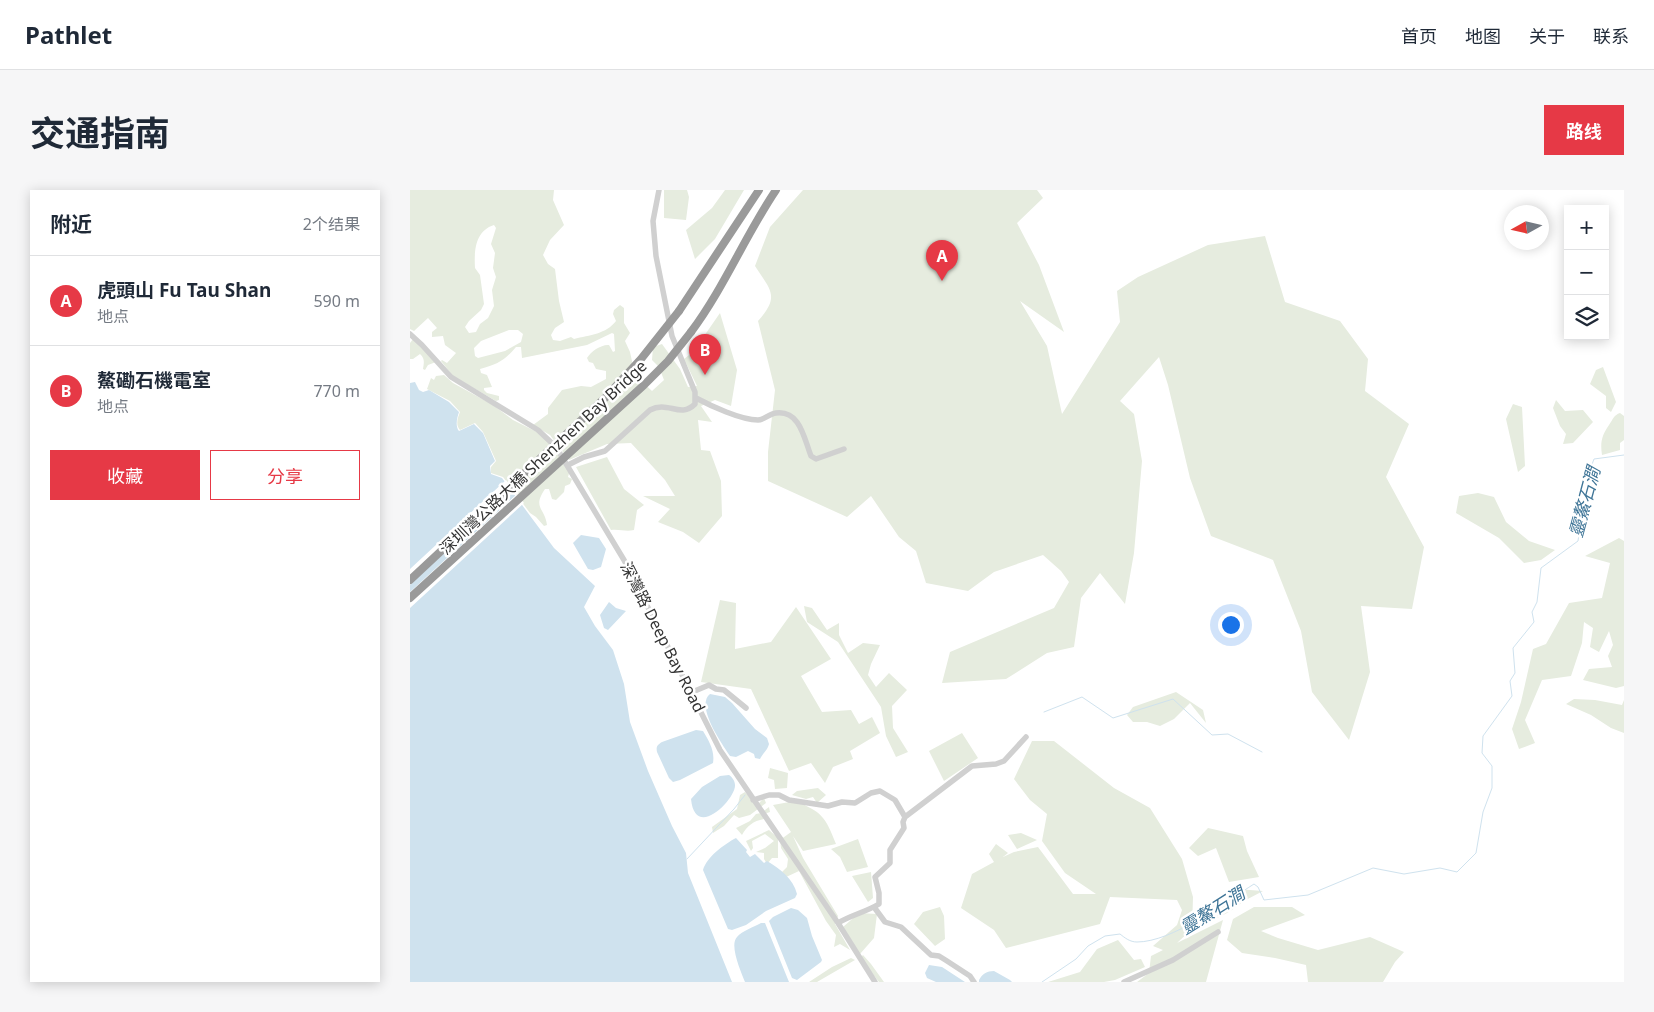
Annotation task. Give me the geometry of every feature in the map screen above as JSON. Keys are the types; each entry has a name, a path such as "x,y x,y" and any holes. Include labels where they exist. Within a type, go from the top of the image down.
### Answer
{"highway":[{"name":"深圳灣公路大橋 Shenzhen Bay Bridge","path":"410,580 605,398 651,347 679,311 759,190"},
{"name":"深圳灣公路大橋 Shenzhen Bay Bridge","path":"410,598 668,361 714,298 776,190"}],"street":[{"path":"568,465 605,451 656,406 664,406 681,411 695,404 695,392 672,336 656,256 653,221 659,190"},
{"name":"深灣路 Deep Bay Road","path":"410,335 422,344 451,378 482,395 547,437 556,446 624,560 720,750 838,923 874,982"},
{"path":"696,398 728,412 757,420 763,419 770,414 786,412 795,418 811,456 816,459 844,449"},
{"path":"690,693 709,685 716,689 724,690 746,708"},
{"path":"838,923 851,915 866,912 879,904 879,893 875,877 876,874 890,863 890,850 904,828 903,822 905,817 972,766 996,764 1004,761 1026,737"},
{"path":"753,800 769,795 828,806 842,802 855,802 871,793 880,791 895,800 905,817"},
{"path":"874,908 885,922 901,927 931,955 939,956 947,961 970,976 974,982"},
{"path":"1124,982 1173,960 1218,932"}],"shaded area":[{"path":"410,190 554,190 553,200 564,225 550,240 543,255 548,264 555,269 564,322 555,328 551,335 553,340 560,341 571,337 574,339 607,329 616,321 613,314 614,310 620,305 624,308 624,323 630,333 625,341 630,352 635,375 652,391 664,380 659,367 652,360 653,347 662,344 680,369 688,387 697,386 684,359 693,352 720,313 737,370 731,406 715,400 701,406 712,422 698,420 701,450 710,451 721,481 722,516 699,543 683,532 658,522 670,509 643,496 675,496 665,480 631,443 607,444 569,460 550,435 533,425 548,414 548,408 562,390 581,386 591,387 606,379 606,371 596,369 587,358 603,346 609,345 613,352 615,351 614,334 612,333 587,345 522,358 521,347 516,347 508,356 500,361 480,369 481,373 487,375 492,387 484,388 484,390 487,393 499,396 499,400 496,401 453,376 441,361 447,363 456,353 445,345 443,336 432,337 432,332 437,328 428,318 414,331 410,329","holes":["494,225 496,228 491,244 495,253 493,268 496,277 492,290 494,306 488,318 480,324 476,332 469,333 465,327 481,310 484,304 480,275 475,268 477,242 483,232","509,330 518,330 523,334 521,342 505,351 478,358 475,356 474,348 481,341"]},
{"path":"664,190 687,190 689,197 686,220 664,218"},
{"path":"725,190 744,190 715,239 695,259 686,230 712,208"},
{"path":"803,190 1037,190 1043,198 1017,223 1039,265 1064,332 1020,301 1047,346 1062,414 1120,322 1117,291 1138,277 1208,245 1265,236 1285,302 1340,321 1368,359 1365,391 1409,424 1386,477 1424,547 1412,609 1361,606 1370,672 1349,740 1312,692 1301,631 1273,560 1211,536 1190,478 1168,385 1159,357 1120,401 1134,414 1142,461 1134,553 1125,604 1100,573 1081,598 1074,647 1047,653 1006,679 942,683 950,652 1054,608 1069,582 1061,571 1043,555 994,572 968,591 926,583 916,551 899,537 871,496 847,517 768,481 768,452 775,390 758,321 769,305 771,293 755,266 770,227"},
{"path":"413,339 436,362 428,365 425,370 423,369 424,362 420,354 410,359 410,343"},
{"path":"1603,367 1616,402 1611,412 1606,408 1606,396 1590,384 1596,370"},
{"path":"444,375 453,383 493,405 513,420 537,432 555,448 570,470 568,477 572,479 570,484 565,486 564,492 556,500 552,499 549,489 545,489 541,495 539,504 547,525 544,526 530,513 503,477 491,473 491,467 496,461 483,432 475,423 460,430 457,423 460,412 450,401 427,389 431,378 434,380 436,376"},
{"path":"1556,400 1565,411 1583,410 1593,422 1573,443 1563,444 1566,434 1560,426 1553,408"},
{"path":"1513,404 1522,407 1525,466 1518,472 1506,419"},
{"path":"1620,413 1624,416 1624,440 1620,443 1620,450 1602,455 1601,442 1603,435 1616,415"},
{"path":"607,457 624,489 644,505 637,510 634,530 611,530 576,467"},
{"path":"1478,493 1494,497 1506,522 1529,541 1555,550 1541,560 1524,563 1499,538 1456,513 1459,496"},
{"path":"1619,538 1624,541 1624,686 1616,688 1583,680 1589,669 1612,667 1608,656 1613,645 1609,631 1599,652 1590,647 1593,628 1584,622 1582,643 1571,676 1542,680 1525,720 1535,743 1519,749 1512,729 1521,702 1533,649 1546,644 1569,603 1602,598 1610,563 1585,556"},
{"path":"720,600 736,603 735,649 771,642 796,607 831,659 801,676 822,712 851,710 859,724 872,717 880,733 850,751 853,759 833,767 825,783 811,763 789,771 751,689 701,682"},
{"path":"804,606 812,608 827,630 839,623 839,635 848,653 863,643 880,645 868,675 876,687 889,673 907,690 892,706 893,728 908,752 896,757 886,736 881,707 838,642 807,622"},
{"path":"1176,692 1203,710 1206,723 1190,703 1174,719 1160,726 1147,722 1133,722 1127,715 1133,707"},
{"path":"1574,699 1595,700 1622,705 1624,700 1624,733 1566,704"},
{"path":"962,733 978,758 944,781 929,751"},
{"path":"1032,741 1054,741 1114,788 1150,808 1182,859 1193,897 1192,929 1177,943 1223,920 1206,982 1137,982 1149,973 1151,956 1163,950 1153,946 1177,925 1182,910 1177,900 1110,897 1100,924 1006,948 994,930 961,908 972,874 994,862 989,854 996,844 1008,853 1003,857 1014,852 1038,847 1073,894 1096,894 1065,873 1042,841 1047,814 1030,800 1014,779"},
{"path":"770,768 788,773 787,788 775,789 774,780 768,778"},
{"path":"818,788 826,795 817,803 813,797 806,799 792,795 797,791"},
{"path":"745,792 757,805 764,798 766,803 750,815 739,818 734,815 724,826 713,833 712,827 737,809 740,795"},
{"path":"795,801 811,808 822,816 836,844 803,851 793,836 803,858 838,916 835,924 850,950 840,944 834,947 836,935 826,921 799,871 784,878 780,874 787,867 788,859 781,848 780,840 791,832 773,805"},
{"path":"769,807 770,812 764,814 764,819 751,824 742,835 736,828 750,821 756,814"},
{"path":"1208,828 1243,836 1247,851 1259,877 1229,882 1216,848 1198,856 1189,848"},
{"path":"769,830 778,838 778,858 772,858 767,864 764,859 764,853 756,852 774,841 765,834 752,841 753,848 751,851 746,841"},
{"path":"1021,833 1037,840 1017,849 1008,835"},
{"path":"858,839 868,867 847,872 840,857 831,849"},
{"path":"871,872 873,898 868,902 852,876"},
{"path":"1236,889 1263,891 1217,918 1203,918 1208,903"},
{"path":"940,907 944,916 945,939 935,946 914,924 923,912"},
{"path":"1254,907 1292,907 1305,915 1261,931 1318,950 1370,937 1404,952 1395,962 1383,982 1308,982 1306,965 1242,953 1227,940 1233,919"},
{"path":"859,913 877,914 874,938 860,954 843,927"},
{"path":"1118,940 1134,960 1141,959 1145,967 1115,980 1104,982 1048,982 1080,972 1097,949"},
{"path":"863,955 884,982 879,982 860,958"},
{"path":"851,958 855,960 817,982 809,982 832,967"}],"water":[{"path":"415,382 419,390 423,392 429,390 449,402 459,412 457,424 459,431 474,424 483,433 495,461 490,466 491,474 502,478 554,548 595,586 584,607 595,626 613,650 624,684 630,722 648,771 686,853 688,873 732,982 410,982 410,383"},
{"path":"581,535 599,538 606,549 601,567 593,570 588,569 573,543"},
{"path":"609,602 616,608 626,611 608,630 604,628 600,615"},
{"path":"710,694 725,697 755,729 767,738 769,744 760,759 755,758 754,754 748,751 736,757 730,756 711,725 708,716 706,700"},
{"path":"696,730 703,731 712,750 713,763 673,782 669,778 657,752 657,746 662,742"},
{"path":"729,775 735,785 729,799 715,813 707,817 700,816 694,811 691,799 702,787 720,776"},
{"path":"736,838 747,850 746,852 750,857 755,854 764,863 767,861 785,874 797,894 795,898 766,911 746,925 732,930 728,929 703,870 708,860 716,852"},
{"path":"791,908 798,910 807,918 822,960 797,980 792,978 769,921"},
{"path":"761,923 765,923 789,982 745,982 736,959 735,941 742,933"},
{"path":"929,965 942,967 965,982 936,982 927,978 925,973"},
{"path":"994,971 1012,982 979,982 987,972"}],"pier":[{"path":"506,480 513,489 410,585 410,569"},
{"path":"517,494 524,503 410,608 410,592"}],"waterway":[{"name":"靈鰲石澗","path":"1042,982 1076,959 1088,946 1105,936 1120,934 1130,941 1137,942 1166,936 1213,911 1254,884 1258,887 1264,900 1308,895 1373,868 1404,874 1440,868 1457,872 1476,853 1483,812 1492,788 1492,766 1482,753 1483,736 1512,696 1510,681 1515,673 1513,648 1534,622 1532,612 1537,602 1541,568 1578,541 1587,478 1594,459 1624,455"},
{"path":"1044,712 1082,697 1113,718 1173,699 1212,735 1228,734 1262,752"},
{"path":"687,859 745,795"}],"place":[{"name":"虎頭山 Fu Tau Shan","path":"942,281"},
{"name":"鰲磡石機電室","path":"705,375"}]}
